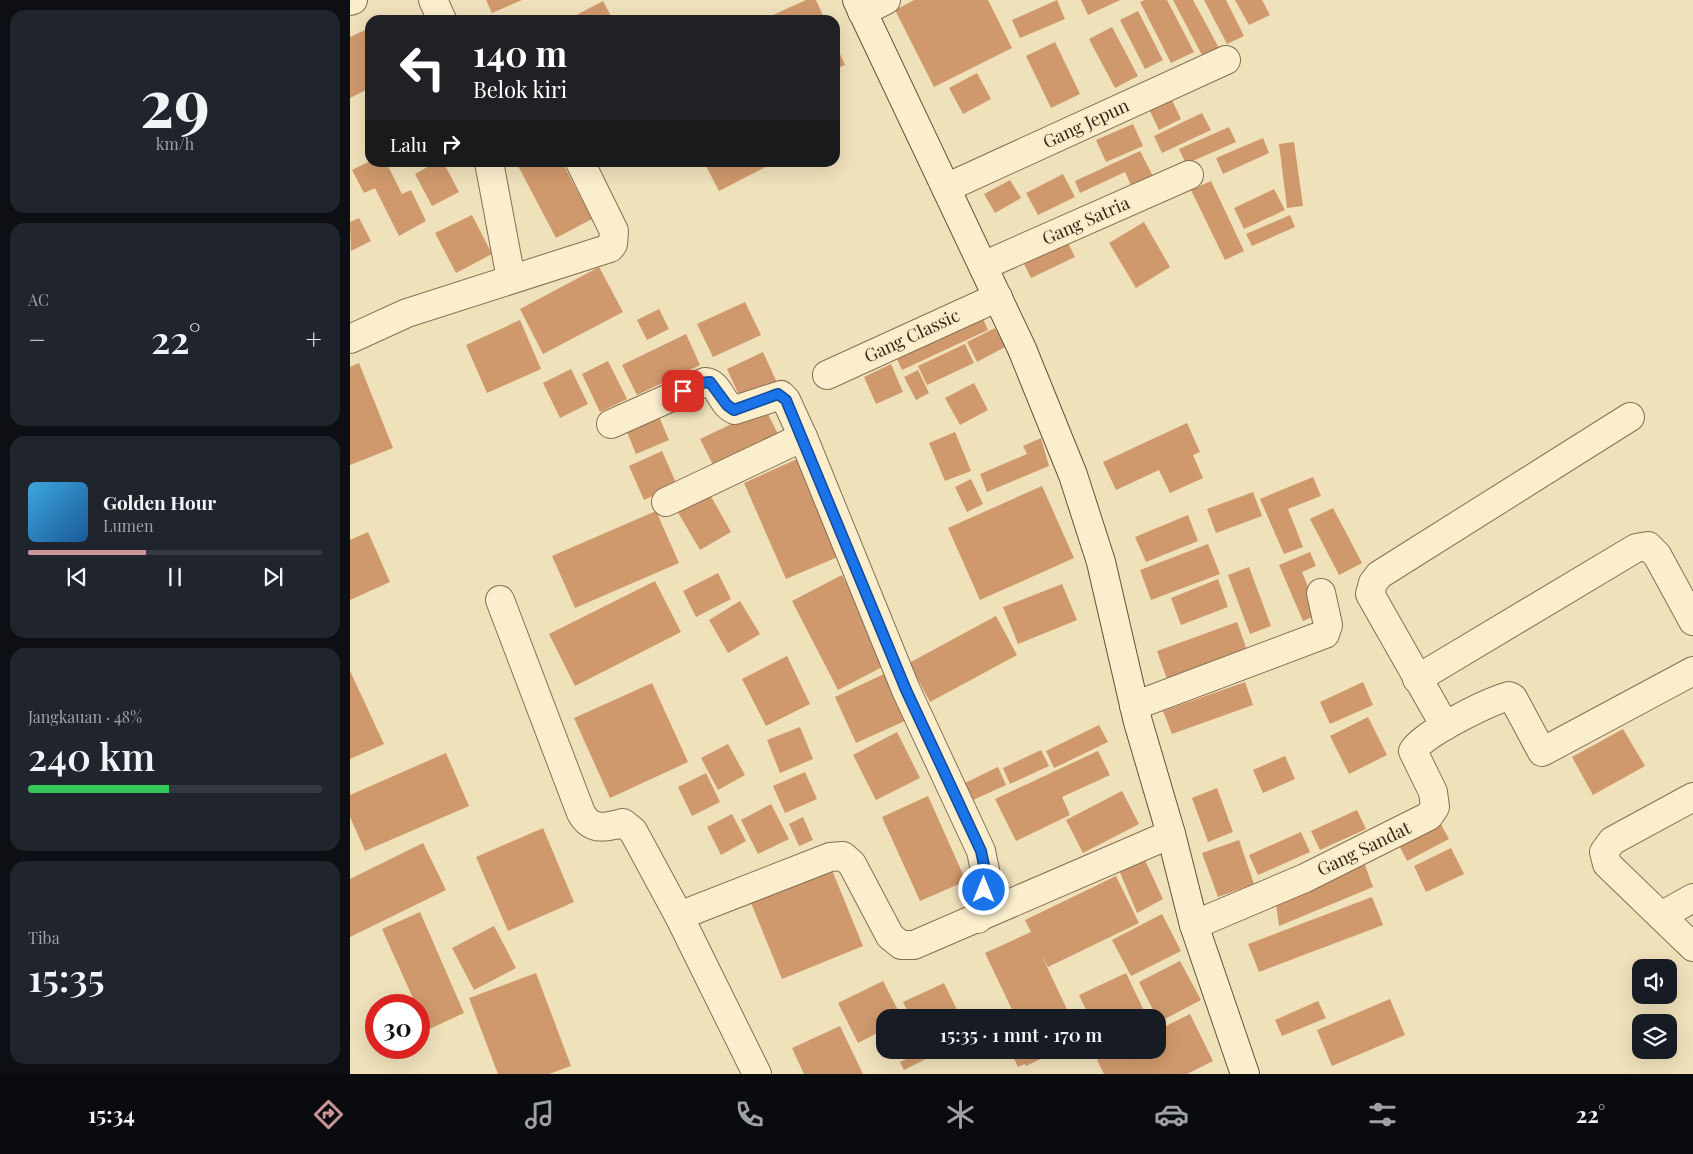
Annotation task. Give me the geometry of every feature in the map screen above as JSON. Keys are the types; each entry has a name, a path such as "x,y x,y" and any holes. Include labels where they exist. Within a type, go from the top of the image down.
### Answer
{"street":[{"path":"433,0 440,15"},
{"path":"868,4 946,188 1037,383 1084,509 1101,562 1151,773 1171,834 1194,925 1245,1074"},
{"name":"Gang Jepun","path":"946,188 1226,60"},
{"path":"490,167 511,279"},
{"path":"350,339 407,313 511,279 604,252 613,244 614,231 582,167"},
{"name":"Gang Satria","path":"983,266 1189,175"},
{"name":"Gang Classic","path":"827,376 998,297"},
{"path":"611,424 705,382 713,384 727,405 734,410 781,395 786,400 803,437 906,690 981,851 986,875 978,919"},
{"path":"1630,417 1379,575 1372,583 1370,594 1445,726 1509,696 1514,698 1542,752 1693,671"},
{"path":"666,502 803,437"},
{"path":"1417,679 1636,548 1648,546 1657,555 1693,621"},
{"path":"1134,706 1325,634 1328,625 1321,593"},
{"path":"500,600 586,822 598,828 623,823 630,827 679,916 757,1074"},
{"name":"Gang Sandat","path":"1194,925 1305,878 1429,816 1435,807 1433,792 1413,751 1418,742 1445,726"},
{"path":"1693,797 1612,841 1604,852 1607,864 1693,946"},
{"path":"679,916 830,857 843,856 852,864 890,936 901,946 914,945 978,919 1171,834"},
{"path":"1662,916 1693,898"}],"building":[{"path":"486,0 522,0 492,13"},
{"path":"806,0 816,0 823,15 773,15"},
{"path":"914,0 988,0 1012,48 934,87 895,10"},
{"path":"1057,0 1065,19 1020,38 1012,20"},
{"path":"1081,0 1120,0 1088,15"},
{"path":"1145,0 1167,0 1194,52 1171,63 1140,2"},
{"path":"1173,0 1193,0 1219,48 1203,57"},
{"path":"1204,0 1226,0 1244,36 1227,44"},
{"path":"1235,0 1262,0 1270,15 1249,25"},
{"path":"603,1 610,15 576,15"},
{"path":"1138,11 1163,60 1145,69 1120,20"},
{"path":"1112,27 1138,76 1115,88 1089,39"},
{"path":"365,30 365,90 350,98 350,37"},
{"path":"1055,42 1080,94 1051,108 1026,56"},
{"path":"840,54 845,65 840,67"},
{"path":"977,73 991,99 963,114 949,88"},
{"path":"1170,96 1181,119 1159,130 1148,107"},
{"path":"1202,113 1211,130 1162,153 1154,136"},
{"path":"1133,124 1143,146 1106,162 1096,140"},
{"path":"1229,127 1236,142 1186,164 1179,149"},
{"path":"1263,138 1269,153 1223,174 1216,158"},
{"path":"1294,142 1303,206 1287,208 1279,144"},
{"path":"1140,151 1156,182 1134,192 1125,172 1080,193 1075,181"},
{"path":"365,164 365,167 388,167 402,194 411,190 426,221 399,236 375,188 364,193 352,170"},
{"path":"427,167 446,167 459,192 432,206 415,174"},
{"path":"519,167 565,167 592,219 556,238"},
{"path":"707,167 765,167 719,191"},
{"path":"1063,174 1075,197 1038,215 1026,193"},
{"path":"1010,180 1021,198 995,213 984,194"},
{"path":"1211,181 1244,251 1225,260 1191,190"},
{"path":"1274,189 1285,210 1244,229 1234,208"},
{"path":"472,215 492,254 456,273 435,233"},
{"path":"1290,215 1295,227 1252,246 1246,234"},
{"path":"359,218 371,241 351,251 350,222"},
{"path":"1144,222 1170,267 1136,288 1109,243"},
{"path":"1066,239 1075,257 1031,278 1022,260"},
{"path":"599,267 623,312 543,354 520,309"},
{"path":"745,302 761,335 713,357 697,324"},
{"path":"659,309 669,329 647,340 637,320"},
{"path":"979,310 988,330 902,370 893,350"},
{"path":"520,320 541,369 487,393 466,345"},
{"path":"995,328 1005,347 977,362 967,342"},
{"path":"686,334 700,365 637,395 622,365"},
{"path":"965,344 974,363 927,385 918,366"},
{"path":"763,352 780,389 744,406 727,369"},
{"path":"608,361 627,399 600,412 582,374"},
{"path":"359,363 393,448 350,465 350,367"},
{"path":"891,364 903,392 876,404 864,377"},
{"path":"571,369 588,404 560,418 543,383"},
{"path":"918,370 929,393 916,400 904,377"},
{"path":"974,383 988,410 960,425 945,398"},
{"path":"765,408 781,440 716,471 700,439"},
{"path":"657,412 669,440 636,454 624,425"},
{"path":"1187,423 1200,452 1193,455 1203,478 1170,493 1159,470 1116,490 1103,462"},
{"path":"955,432 971,471 945,481 929,443"},
{"path":"1041,438 1049,466 987,492 980,474 1027,454 1023,446"},
{"path":"662,451 677,485 644,500 629,466"},
{"path":"797,459 840,556 786,579 744,483"},
{"path":"1313,477 1321,496 1288,509 1303,547 1284,554 1260,499"},
{"path":"971,479 983,504 967,512 955,487"},
{"path":"1042,486 1074,558 980,600 948,528"},
{"path":"708,491 731,532 700,550 676,509"},
{"path":"1253,492 1262,516 1216,533 1207,509"},
{"path":"1333,508 1362,563 1339,575 1310,519"},
{"path":"656,511 679,563 575,608 552,556"},
{"path":"1188,515 1198,541 1146,562 1135,537"},
{"path":"368,532 390,582 350,600 350,540"},
{"path":"1208,544 1220,574 1151,600 1140,570"},
{"path":"1310,552 1316,566 1302,572 1319,614 1303,621 1279,565"},
{"path":"1249,567 1271,626 1250,634 1228,575"},
{"path":"718,573 731,599 696,617 683,591"},
{"path":"842,575 888,664 838,690 792,601"},
{"path":"1218,579 1228,607 1181,625 1171,598"},
{"path":"655,581 681,632 575,686 549,634"},
{"path":"1062,584 1077,620 1018,644 1003,607"},
{"path":"740,601 760,634 728,653 709,620"},
{"path":"996,616 1017,655 930,702 909,663"},
{"path":"1237,622 1248,653 1168,682 1157,651"},
{"path":"787,656 810,704 766,726 742,679"},
{"path":"350,671 384,744 350,759"},
{"path":"886,673 907,720 856,743 835,697"},
{"path":"1245,682 1253,705 1172,734 1163,711"},
{"path":"1363,682 1373,705 1330,724 1320,702"},
{"path":"652,683 688,762 610,798 574,718"},
{"path":"1368,717 1387,755 1349,774 1330,736"},
{"path":"1099,725 1108,742 1054,768 1046,751"},
{"path":"800,727 813,759 780,773 767,740"},
{"path":"1623,729 1645,766 1593,795 1572,757"},
{"path":"897,732 920,778 876,800 853,755"},
{"path":"728,744 745,775 718,790 701,758"},
{"path":"1041,750 1049,766 1010,784 1003,768"},
{"path":"1098,751 1110,775 1062,797 1070,815 1016,841 995,799"},
{"path":"446,753 469,806 365,851 350,817 350,795"},
{"path":"1285,756 1295,779 1263,793 1253,770"},
{"path":"998,767 1006,785 971,801 963,784"},
{"path":"805,772 817,799 785,813 773,786"},
{"path":"706,773 720,802 692,816 678,787"},
{"path":"1217,788 1233,832 1208,842 1192,798"},
{"path":"1122,791 1139,824 1083,853 1066,820"},
{"path":"928,796 966,881 920,901 882,817"},
{"path":"771,804 789,839 758,854 741,820"},
{"path":"1357,810 1366,829 1320,850 1311,831"},
{"path":"732,814 746,841 721,855 707,827"},
{"path":"803,817 813,840 799,846 789,824"},
{"path":"1437,817 1449,839 1407,861 1396,839"},
{"path":"543,828 574,902 508,931 476,857"},
{"path":"1301,832 1310,852 1258,875 1249,855"},
{"path":"1239,840 1254,884 1218,897 1202,853"},
{"path":"423,843 446,890 350,937 350,879"},
{"path":"1451,848 1464,874 1426,892 1414,866"},
{"path":"1144,858 1163,899 1137,913 1119,870"},
{"path":"830,865 863,946 782,979 749,898"},
{"path":"1365,865 1373,887 1279,926 1275,897"},
{"path":"1116,876 1139,923 1048,967 1041,954 1067,1009 1012,1009 985,953 1031,932 1025,920"},
{"path":"1372,897 1383,925 1259,972 1248,944"},
{"path":"420,912 464,1013 430,1029 430,994 411,994 382,929"},
{"path":"1162,914 1181,951 1131,976 1112,940"},
{"path":"494,926 516,968 474,990 452,948"},
{"path":"1180,961 1201,1000 1166,1018 1166,1009 1152,1009 1139,982"},
{"path":"536,973 571,1066 549,1074 498,1074 469,998"},
{"path":"1126,973 1143,1009 1086,1009 1079,995"},
{"path":"883,981 897,1009 876,1009 876,1034 858,1043 838,1003"},
{"path":"944,983 957,1009 906,1009 903,1002"},
{"path":"1390,999 1405,1035 1332,1066 1317,1030"},
{"path":"1318,1001 1326,1018 1282,1036 1275,1020"},
{"path":"1190,1014 1213,1061 1187,1074 1104,1074 1097,1060 1099,1059 1166,1059 1166,1026"},
{"path":"840,1026 863,1074 804,1074 792,1048"},
{"path":"906,1059 926,1059 904,1070 900,1062"},
{"path":"1014,1059 1040,1059 1026,1066 1025,1064 1018,1067"}],"route":[{"path":"683,391 701,383 710,382 729,408 734,410 778,394 786,400 803,437 906,690 981,851 986,875 984,890"}]}
